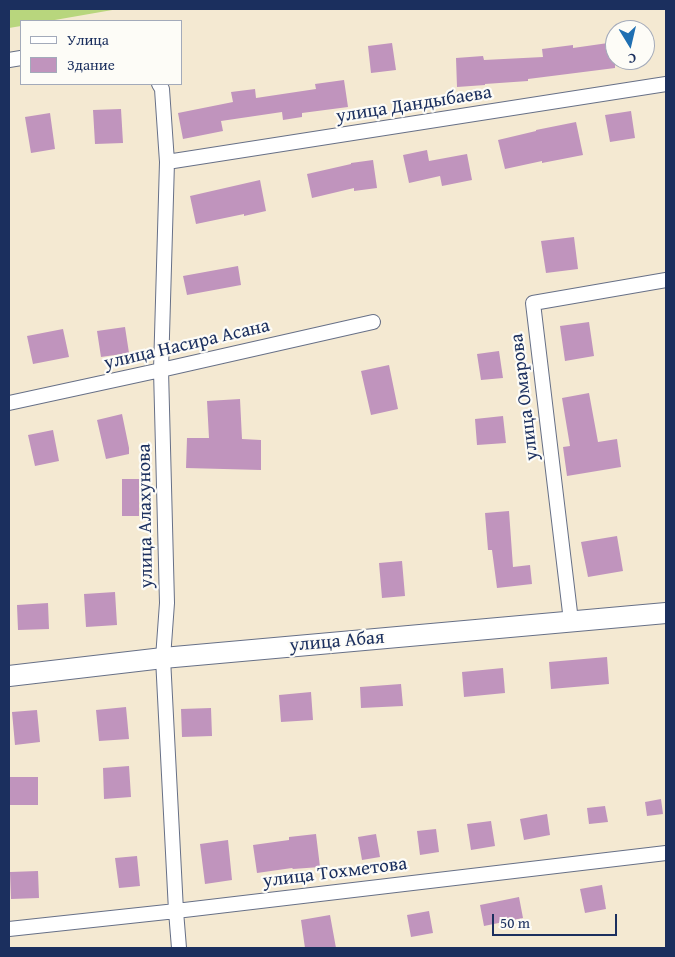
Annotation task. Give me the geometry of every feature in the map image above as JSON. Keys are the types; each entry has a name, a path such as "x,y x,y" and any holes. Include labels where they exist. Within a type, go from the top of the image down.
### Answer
{"street":[{"name":"улица Дандыбаева","path":"167,162 666,84"},
{"name":"улица Алахунова","path":"160,85 162,89 167,162 161,370 167,603 163,658 179,948"},
{"name":"улица Омарова","path":"571,621 533,303 666,280"},
{"name":"улица Насира Асана","path":"9,402 373,322"},
{"name":"улица Абая","path":"9,676 163,658 666,613"},
{"name":"улица Тохметова","path":"9,929 666,853"}],"green space":[{"path":"9,9 118,9 55,20 20,20 20,26 9,28"}],"building":[{"path":"392,43 396,70 371,73 368,46"},
{"path":"605,43 605,69 528,79 528,81 457,87 456,58 483,56 484,60 543,57 542,49 573,45 573,48"},
{"path":"344,80 348,107 302,113 302,117 283,120 282,112 221,121 223,131 183,139 178,113 233,102 231,92 255,89 256,98 316,89 315,84"},
{"path":"121,109 123,143 95,144 93,110"},
{"path":"631,111 635,138 610,142 605,115"},
{"path":"50,113 55,149 31,153 25,117"},
{"path":"576,122 583,155 505,169 498,140"},
{"path":"427,150 429,161 467,154 472,180 442,186 440,176 409,183 403,155"},
{"path":"373,160 377,188 354,191 354,188 312,198 307,174 351,163"},
{"path":"260,180 266,211 196,224 190,196"},
{"path":"574,237 578,269 546,273 541,241"},
{"path":"238,266 241,285 187,295 183,276"},
{"path":"589,322 594,356 565,361 560,326"},
{"path":"125,327 129,353 101,357 97,331"},
{"path":"63,329 69,357 33,364 27,336"},
{"path":"499,351 503,378 481,380 477,354"},
{"path":"389,365 398,409 371,415 361,371"},
{"path":"589,393 598,442 617,439 621,467 567,476 563,447 570,446 562,398"},
{"path":"240,399 242,439 261,440 261,470 186,468 187,438 209,438 207,401"},
{"path":"122,414 129,454 106,459 97,420"},
{"path":"503,416 506,443 477,445 475,419"},
{"path":"53,430 59,461 35,466 28,435"},
{"path":"122,479 139,479 139,516 122,516"},
{"path":"509,511 513,567 530,565 532,584 497,588 492,550 488,550 485,513"},
{"path":"617,536 623,571 588,577 581,542"},
{"path":"402,561 405,596 382,598 379,563"},
{"path":"115,592 117,625 86,627 84,594"},
{"path":"48,603 49,629 18,630 17,605"},
{"path":"607,657 609,684 551,689 549,662"},
{"path":"503,668 505,693 464,697 462,672"},
{"path":"401,684 403,706 361,708 360,687"},
{"path":"311,692 313,720 281,722 279,695"},
{"path":"126,707 129,739 99,741 96,710"},
{"path":"211,708 212,736 182,737 181,709"},
{"path":"37,710 40,742 15,745 12,712"},
{"path":"129,766 131,797 104,799 103,768"},
{"path":"10,777 38,777 38,805 10,805"},
{"path":"661,799 663,814 647,816 645,802"},
{"path":"605,806 608,822 589,824 587,808"},
{"path":"547,814 550,835 524,840 520,819"},
{"path":"491,821 495,846 471,850 467,824"},
{"path":"436,829 439,852 420,855 417,831"},
{"path":"316,834 320,867 292,868 257,873 253,845 289,840 289,837"},
{"path":"376,834 380,857 362,860 358,837"},
{"path":"228,840 232,880 205,884 200,844"},
{"path":"137,856 140,886 119,888 115,858"},
{"path":"38,871 39,898 11,899 10,872"},
{"path":"602,885 606,909 585,913 580,889"},
{"path":"519,897 523,918 484,926 480,905"},
{"path":"429,911 433,933 411,937 407,915"},
{"path":"330,915 336,948 305,948 301,920"}]}
